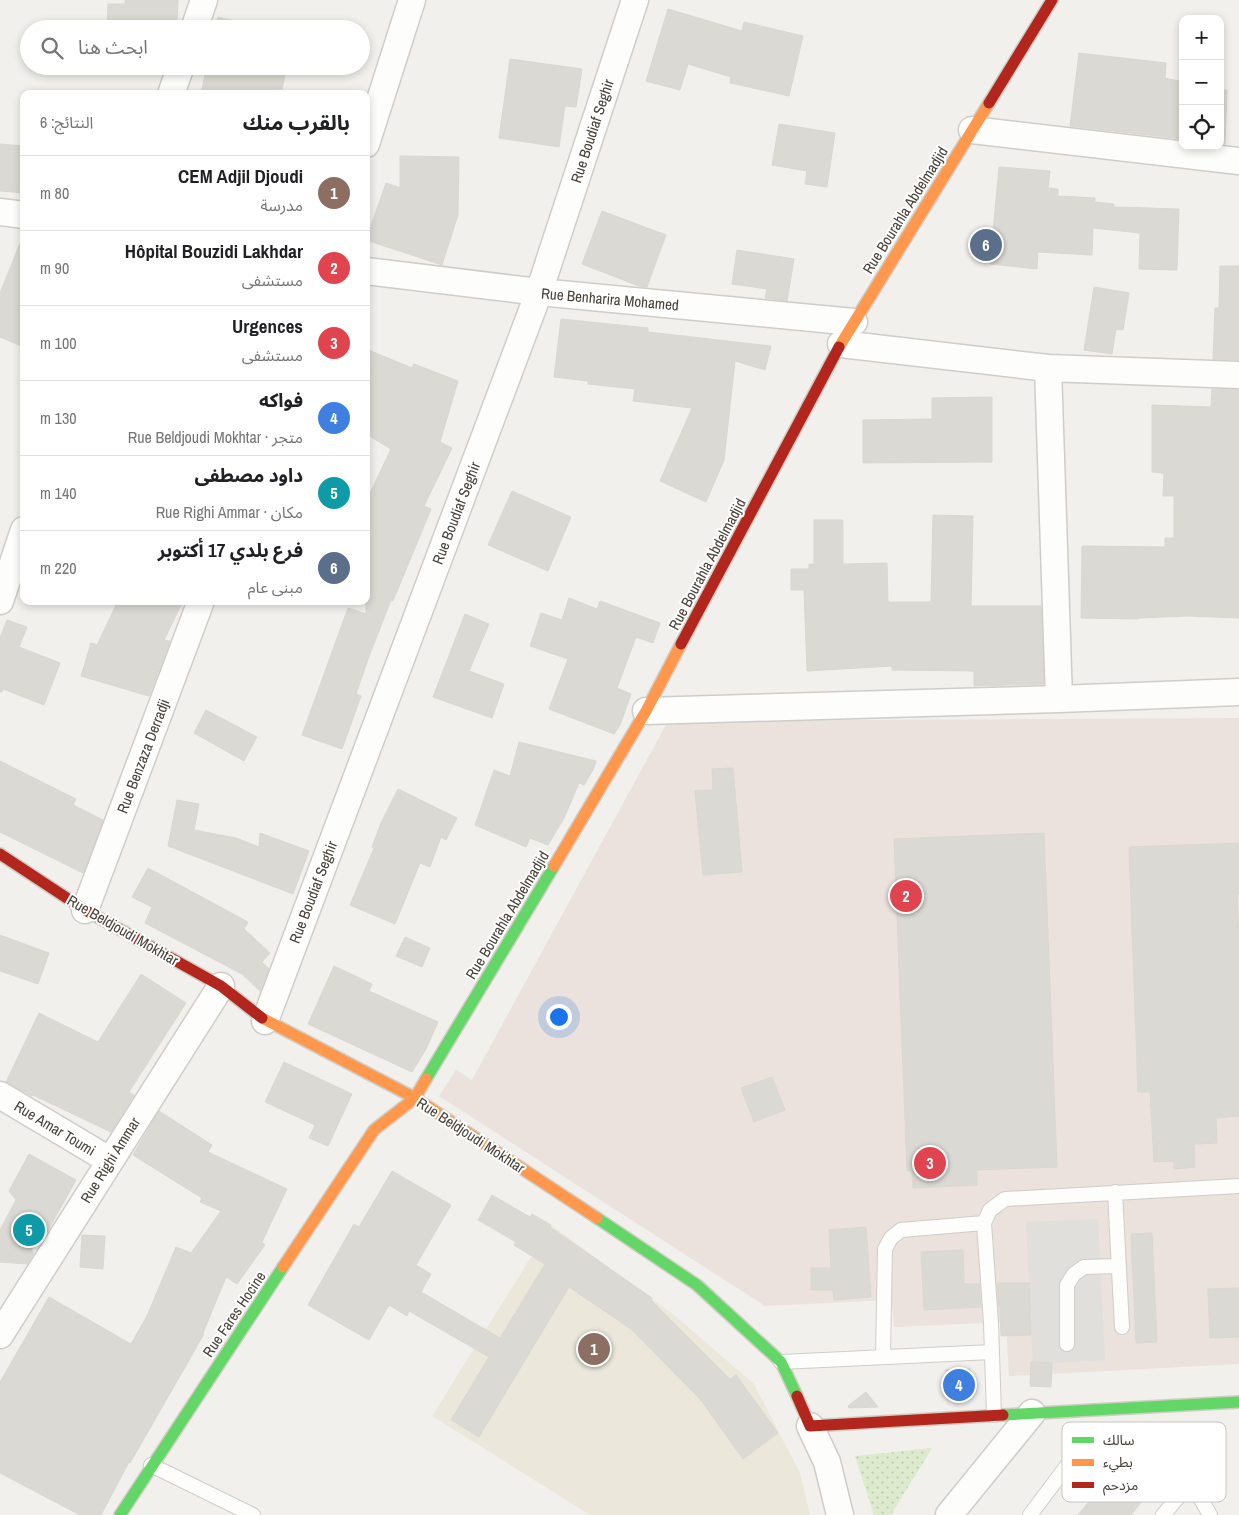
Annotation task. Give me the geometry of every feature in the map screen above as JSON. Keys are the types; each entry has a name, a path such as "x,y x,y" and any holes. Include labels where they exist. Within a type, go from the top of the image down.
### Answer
{"street":[{"path":"197,20 204,0"},
{"path":"370,131 412,0"},
{"name":"Rue Boudiaf Seghir","path":"264,1021 539,292 635,0"},
{"name":"Rue Bourahla Abdelmadjid","path":"374,1130 415,1098 646,711 848,333 1052,0"},
{"path":"172,90 178,75"},
{"path":"972,130 1239,161"},
{"path":"0,212 20,214"},
{"name":"Rue Benharira Mohamed","path":"370,271 848,333 1048,368 1239,375"},
{"path":"1048,368 1059,699"},
{"path":"0,601 20,542"},
{"name":"Rue Benzaza Derradji","path":"85,910 199,605"},
{"path":"646,711 1239,692"},
{"name":"Rue Beldjoudi Mokhtar","path":"0,854 85,910 221,986 264,1021 415,1098 697,1285 780,1362 827,1462 840,1515"},
{"name":"Rue Righi Ammar","path":"0,1334 221,986"},
{"name":"Rue Amar Toumi","path":"0,1095 109,1160"},
{"name":"Rue Fares Hocine","path":"120,1515 151,1465 374,1130"},
{"path":"810,1426 1239,1402"},
{"path":"949,1515 1032,1414"}],"lane":[{"path":"994,1415 984,1223 990,1210 1005,1199 1239,1186"},
{"path":"1115,1192 1122,1327"},
{"path":"883,1357 885,1249 891,1238 900,1230 984,1223"},
{"path":"1067,1344 1067,1285 1074,1274 1084,1268 1119,1266"},
{"path":"780,1362 992,1352"},
{"path":"151,1465 253,1515"},
{"path":"1030,1515 1062,1472"},
{"path":"1164,1515 1175,1502"},
{"path":"1203,1502 1210,1515"}],"shaded area":[{"path":"1239,718 1239,1364 1009,1376 1006,1322 894,1327 892,1300 765,1306 439,1096 456,1070 472,1080 668,721"},
{"path":"1098,1219 1105,1360 1033,1364 1026,1222"},
{"path":"551,1225 674,1315 754,1384 800,1473 810,1515 590,1515 432,1416"}],"green space":[{"path":"932,1448 891,1515 874,1515 855,1456"}],"building":[{"path":"125,0 178,0 177,20 107,20 108,4 125,4"},
{"path":"668,9 742,31 744,22 803,36 789,96 730,83 731,77 688,64 680,90 646,81"},
{"path":"218,17 231,20 217,20"},
{"path":"1079,53 1166,63 1165,78 1179,81 1179,139 1070,126"},
{"path":"510,59 582,69 576,107 565,106 559,147 499,138"},
{"path":"205,75 285,75 282,90 202,90"},
{"path":"1224,90 1227,90 1225,144"},
{"path":"779,124 835,133 827,187 805,184 807,171 772,165"},
{"path":"0,144 20,146 20,193 0,191"},
{"path":"400,156 459,157 458,215 442,265 370,241 370,229 386,183 400,188"},
{"path":"999,167 1050,171 1048,188 1058,189 1058,196 1095,198 1095,202 1114,204 1114,207 1179,209 1177,270 1139,269 1140,233 1093,228 1092,255 1038,252 1037,269 990,264"},
{"path":"602,211 666,235 647,287 639,286 582,264"},
{"path":"20,243 20,345 0,337 0,293"},
{"path":"737,250 794,259 787,301 765,298 767,289 732,284"},
{"path":"1220,266 1239,266 1239,360 1213,359 1215,308 1219,308"},
{"path":"1094,287 1129,293 1123,330 1116,329 1112,354 1084,350"},
{"path":"561,319 648,328 648,332 771,346 765,370 735,361 724,460 706,502 660,481 692,408 633,401 635,389 588,384 588,381 554,377"},
{"path":"370,351 412,368 414,364 458,381 440,442 452,448 424,506 431,509 393,601 391,600 368,659 356,694 361,696 342,749 302,735 348,608 366,614 366,605 370,605 370,494 391,449 370,436"},
{"path":"1212,389 1239,390 1239,618 1188,616 1139,619 1081,618 1082,546 1165,547 1165,538 1174,538 1174,496 1163,496 1164,473 1152,472 1152,405 1211,407"},
{"path":"992,397 992,462 863,463 863,420 932,419 932,398"},
{"path":"512,491 571,517 548,571 488,545"},
{"path":"933,515 973,516 971,606 1041,606 1044,684 974,686 974,671 892,670 892,666 807,671 804,590 791,590 791,569 809,569 809,564 814,564 814,520 843,520 843,564 887,563 888,602 931,602"},
{"path":"569,598 597,609 600,601 660,623 653,643 636,637 617,688 631,694 620,725 614,734 549,709 568,659 530,646 541,613 562,620"},
{"path":"116,605 181,605 164,640 170,641 149,696 81,676 91,643 97,645"},
{"path":"465,614 489,624 469,671 504,684 492,718 433,697"},
{"path":"7,620 27,627 19,647 60,663 44,705 3,689 0,692 0,638"},
{"path":"206,710 257,737 244,761 194,733"},
{"path":"519,742 596,761 584,785 579,783 564,818 548,845 530,838 526,847 475,825 494,770 510,776"},
{"path":"0,761 76,799 73,805 103,820 83,873 0,832"},
{"path":"733,768 742,872 703,875 695,791 713,790 712,769"},
{"path":"398,789 457,818 446,840 441,837 430,867 420,863 395,924 350,905 374,848 372,847 381,823"},
{"path":"177,800 199,804 194,830 236,838 259,847 260,833 309,851 293,894 168,846"},
{"path":"1044,833 1057,1167 977,1170 977,1185 913,1188 912,1171 907,1171 894,839"},
{"path":"1239,843 1239,894 1237,894 1239,946 1239,1116 1216,1118 1217,1143 1194,1144 1195,1167 1174,1169 1174,1161 1154,1162 1150,1092 1138,1092 1129,847"},
{"path":"148,868 248,922 244,929 270,953 262,962 269,969 260,991 242,974 145,923 152,907 132,897"},
{"path":"0,935 49,953 38,984 0,971"},
{"path":"405,937 430,948 422,967 396,956"},
{"path":"334,966 372,984 369,991 438,1022 426,1049 412,1072 308,1024"},
{"path":"141,974 186,1003 129,1092 134,1095 111,1132 6,1082 39,1013 98,1042"},
{"path":"284,1062 352,1094 328,1146 309,1138 315,1125 265,1102"},
{"path":"772,1077 785,1110 754,1122 741,1088"},
{"path":"159,1111 212,1145 208,1152 287,1189 262,1242 265,1245 237,1284 226,1277 204,1334 129,1462 101,1515 80,1515 0,1473 0,1382 49,1297 131,1344 147,1316 176,1247 191,1253 221,1211 200,1202 202,1198 133,1155"},
{"path":"29,1154 76,1180 42,1241 31,1249 34,1253 27,1264 0,1262 0,1230 16,1200 9,1191"},
{"path":"392,1171 451,1205 416,1265 431,1274 421,1292 500,1338 545,1264 514,1245 516,1242 478,1220 492,1195 530,1217 532,1214 551,1225 550,1227 652,1298 651,1300 730,1379 736,1375 778,1433 743,1459 701,1400 631,1329 569,1287 479,1437 451,1420 489,1357 409,1311 407,1316 389,1305 369,1340 308,1305 354,1224 359,1227"},
{"path":"866,1227 871,1297 834,1300 833,1290 811,1290 811,1268 831,1268 829,1230"},
{"path":"1152,1233 1157,1342 1136,1343 1131,1234"},
{"path":"82,1235 105,1236 103,1269 80,1267"},
{"path":"963,1250 964,1284 979,1284 981,1307 924,1310 921,1252"},
{"path":"997,1283 1029,1283 1031,1335 1001,1336"},
{"path":"1239,1288 1239,1337 1210,1338 1208,1289"},
{"path":"1031,1362 1052,1363 1051,1387 1030,1386"},
{"path":"970,1369 971,1399 948,1400 946,1370"},
{"path":"866,1392 878,1407 849,1408 848,1406"},
{"path":"1088,1502 1141,1502 1131,1515 1078,1515"}],"traffic: fast":[{"path":"426,1079 554,866"},
{"path":"597,1218 697,1285 781,1362 797,1396"},
{"path":"120,1515 283,1267"},
{"path":"1003,1415 1239,1402"}],"traffic: slow":[{"path":"839,347 989,103"},
{"path":"554,866 646,711 681,644"},
{"path":"262,1018 415,1098 597,1218"},
{"path":"283,1267 374,1130 415,1098 426,1079"}],"traffic: jam":[{"path":"989,103 1052,0"},
{"path":"681,644 839,347"},
{"path":"0,854 85,910 221,986 262,1018"},
{"path":"797,1396 810,1426 1003,1415"}],"place":[{"name":"فرع بلدي 17 أكتوبر","path":"986,245"},
{"name":"Hôpital Bouzidi Lakhdar","path":"906,896"},
{"name":"Urgences","path":"930,1163"},
{"name":"داود مصطفى","path":"29,1230"},
{"name":"CEM Adjil Djoudi","path":"594,1349"},
{"name":"فواكه","path":"959,1385"}]}
